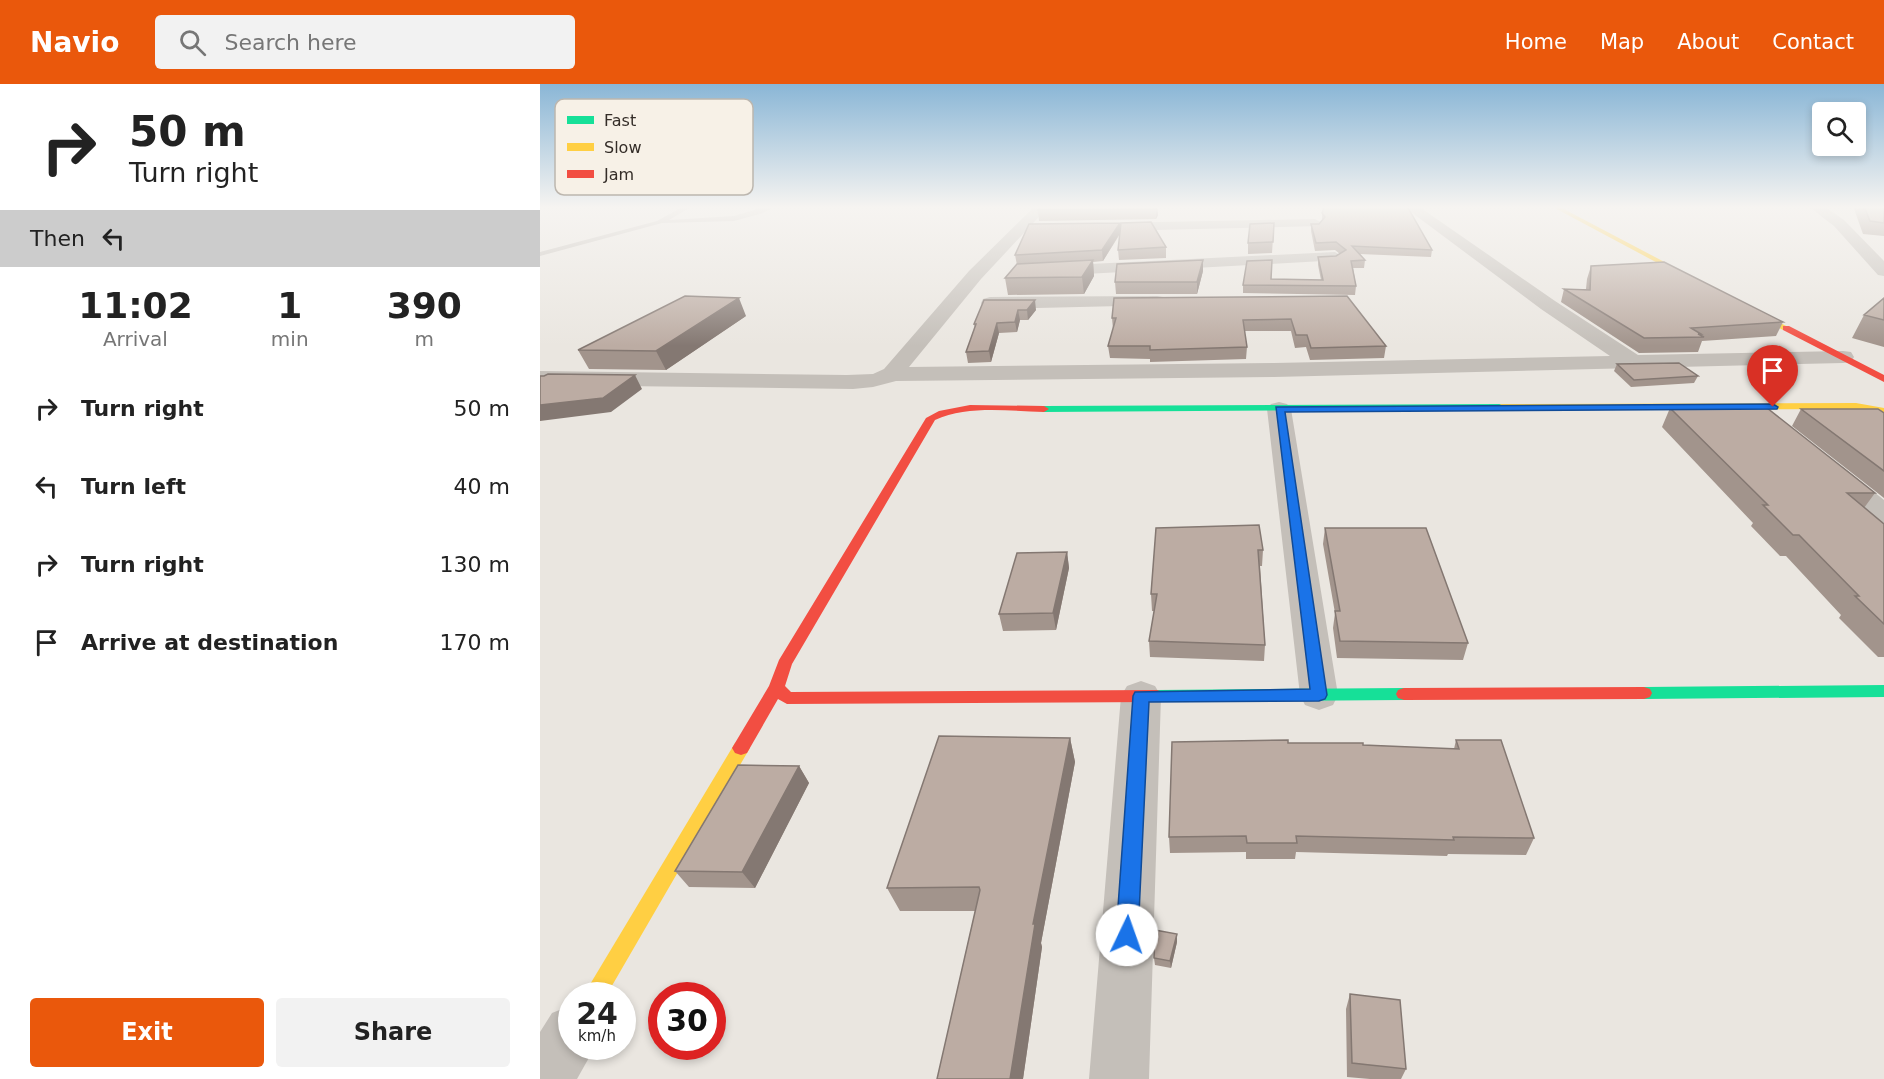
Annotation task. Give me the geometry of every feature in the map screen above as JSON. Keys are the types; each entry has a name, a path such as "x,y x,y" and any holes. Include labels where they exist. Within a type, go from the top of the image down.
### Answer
{"main road":[{"path":"1641,252 1884,379"},
{"path":"602,982 777,687 784,664 931,418 939,413 965,409 1856,406 1872,407 1884,411"},
{"path":"777,687 787,698 1884,691"}],"street":[{"path":"892,374 975,275 997,252"},
{"path":"1477,252 1548,305 1635,363"},
{"path":"1866,252 1884,272"},
{"path":"1034,272 1335,257"},
{"path":"975,275 999,274"},
{"path":"952,303 1179,301"},
{"path":"540,378 870,382 892,374 1274,370 1843,357"},
{"path":"1752,408 1779,429"},
{"path":"1279,409 1319,695"},
{"path":"1814,458 1884,515"},
{"path":"1119,1079 1141,696"},
{"path":"544,1079 558,1056"}],"building":[{"path":"1016,252 1060,252 1015,255"},
{"path":"1342,252 1358,252 1365,260 1351,261 1356,286 1243,285 1247,261 1272,260 1271,279 1323,280 1318,257 1336,256"},
{"path":"1093,260 1082,277 1005,278 1017,264"},
{"path":"1203,260 1197,282 1115,282 1117,264"},
{"path":"1664,262 1783,322 1691,328 1704,337 1644,338 1564,289 1590,290 1591,266"},
{"path":"685,296 739,298 656,351 578,350"},
{"path":"1347,296 1386,346 1311,348 1307,335 1296,335 1291,319 1243,320 1247,347 1150,350 1150,346 1108,346 1116,318 1112,318 1114,298"},
{"path":"1884,298 1884,320 1864,315"},
{"path":"984,300 1035,300 1027,310 1018,310 1015,322 997,323 989,351 966,352 976,324 974,324"},
{"path":"1679,363 1698,376 1634,380 1617,364"},
{"path":"548,374 635,375 603,398 540,405 540,376"},
{"path":"1670,408 1767,408 1875,493 1847,493 1884,524 1884,624 1799,535 1793,535 1763,505 1768,505"},
{"path":"1801,409 1878,409 1884,413 1884,471"},
{"path":"1259,525 1263,550 1258,550 1265,645 1149,641 1157,594 1151,594 1156,528"},
{"path":"1325,528 1426,528 1468,643 1340,641 1335,611 1340,611"},
{"path":"1067,552 1053,613 999,614 1017,553"},
{"path":"939,736 1070,738 1033,924 1035,924 1010,1079 937,1079 979,887 887,888"},
{"path":"1288,740 1288,743 1363,743 1363,745 1459,749 1456,740 1501,740 1534,838 1453,837 1454,840 1296,836 1297,843 1247,843 1246,836 1169,837 1172,742"},
{"path":"738,765 799,766 742,872 675,871"},
{"path":"1155,930 1177,934 1170,961 1154,958"},
{"path":"1350,994 1400,1000 1406,1069 1352,1063"}],"traffic: fast":[{"path":"1044,409 1501,407"},
{"path":"1644,693 1884,691"},
{"path":"1157,696 1404,694"}],"traffic: slow":[{"path":"1642,252 1786,328"},
{"path":"1501,407 1856,406 1884,411"},
{"path":"602,982 741,748"}],"traffic: jam":[{"path":"1786,328 1884,379"},
{"path":"741,748 777,687 784,664 931,418 942,413 970,408 1044,409"},
{"path":"777,687 787,698 1157,696"},
{"path":"1404,694 1644,693"}],"route":[{"path":"1127,935 1141,696 1319,695 1279,409 1773,407"}]}
